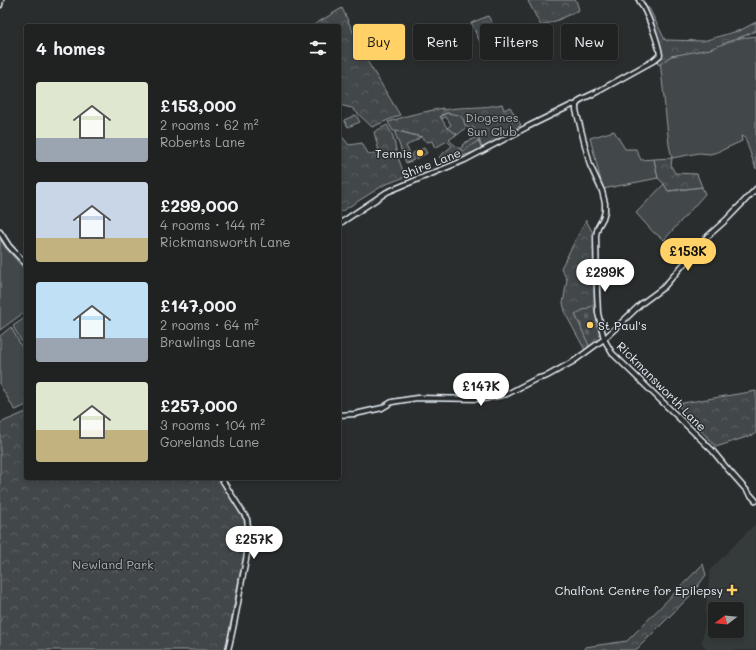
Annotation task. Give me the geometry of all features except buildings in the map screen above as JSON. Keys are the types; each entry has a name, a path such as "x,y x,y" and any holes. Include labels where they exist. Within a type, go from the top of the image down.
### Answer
{"street":[{"path":"0,5 1,0"},
{"name":"Shire Lane","path":"341,223 387,192 465,160 529,126 572,105 576,105 580,100 653,61 660,55 659,47 643,6 639,0"},
{"name":"Rickmansworth Lane","path":"576,105 590,165 606,203 603,218 596,235 597,300 598,313 604,339 612,353 712,450 756,501"},
{"path":"341,415 355,414 382,408 398,400 417,398 483,399 507,394 536,379 547,376 574,361 604,339 641,304 664,287 707,237 756,189"},
{"path":"0,232 9,246 24,262"},
{"path":"222,480 248,519 249,542 233,631 228,650"}],"shaded area":[{"name":"Chalfont Centre for Epilepsy","path":"756,523 756,650 706,650 702,643 710,570"}],"green space":[{"path":"576,0 579,10 558,20 547,24 540,24 528,1"},
{"path":"646,7 649,8 665,40 703,41 741,30 756,22 756,31 710,49 671,56 659,65 656,62 662,55"},
{"path":"342,8 353,31 353,60 367,60 400,115 372,127 352,108 341,105 341,24 315,24"},
{"path":"488,16 493,24 480,24 480,42 471,23"},
{"path":"756,36 756,169 745,138 741,136 742,141 718,152 710,154 699,153 672,158 669,145 660,60 695,48 726,40"},
{"name":"Diogenes Sun Club","path":"502,104 504,110 510,107 521,125 513,130 511,128 509,129 510,132 503,138 482,149 446,162 445,159 441,159 439,157 452,146 447,141 435,148 432,141 428,142 422,137 393,131 388,122 410,115 443,108 443,110","holes":["447,113 459,115 464,120 465,125 470,129 473,127 478,135 482,149 478,141 463,151 455,146 449,140 457,134 447,128 440,116"]},
{"path":"461,112 466,127 455,136 447,128 451,125 447,118 445,117 442,119 441,116 447,113"},
{"path":"356,115 360,122 348,127 344,120"},
{"path":"387,125 393,136 397,154 405,177 384,185 341,212 341,135 349,145 362,143 369,155 379,151 374,132"},
{"path":"398,131 421,137 406,146 414,160 406,163 395,133"},
{"path":"614,131 625,149 636,149 641,160 654,159 658,178 603,189 590,138"},
{"path":"478,137 480,144 462,153 459,149 463,146 462,145"},
{"name":"Tennis","path":"424,148 427,153 416,159 413,153"},
{"path":"672,158 671,166 675,173 697,174 702,187 668,191 658,178 654,159"},
{"path":"664,184 669,191 702,187 705,194 664,240 654,233 636,213"},
{"path":"586,220 594,235 596,304 592,346 585,350 566,315 563,303 567,280 561,268"},
{"path":"0,239 24,269 24,312 0,330"},
{"path":"596,304 604,339 590,348 575,314"},
{"path":"24,318 24,345 13,326"},
{"path":"11,327 24,351 24,406 16,410 0,385 0,336"},
{"path":"756,391 756,434 716,447 677,404"},
{"name":"Newland Park","path":"24,413 24,480 220,480 246,520 247,541 225,650 0,650 0,423"},
{"path":"703,564 706,575 692,594 637,649 585,650 585,647 627,641"}],"place":[{"name":"Tennis","path":"420,153"},
{"name":"St Paul's","path":"590,325"},
{"name":"Chalfont Centre for Epilepsy","path":"732,590"}]}
